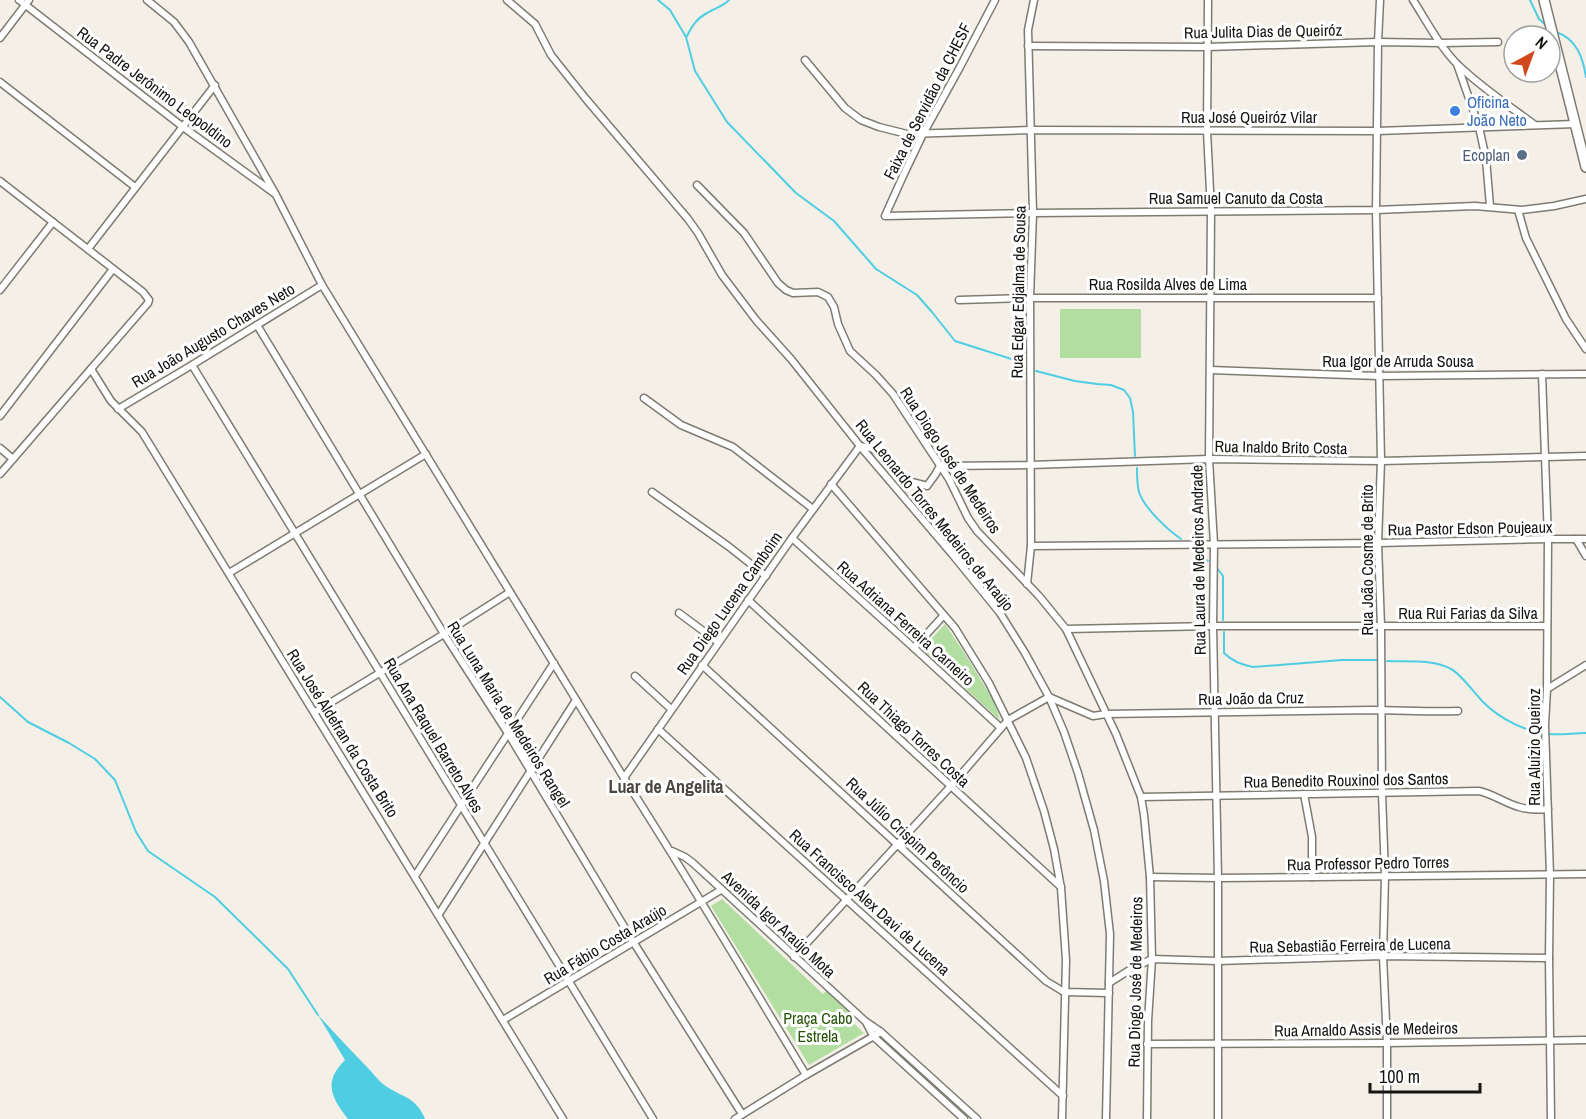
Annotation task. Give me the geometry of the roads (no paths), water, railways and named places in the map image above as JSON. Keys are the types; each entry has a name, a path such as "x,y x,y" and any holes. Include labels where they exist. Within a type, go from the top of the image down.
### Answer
{"main road":[{"path":"1544,0 1586,167"}],"street":[{"name":"Rua Padre Jerônimo Leopoldino","path":"19,0 27,2 183,127 276,195"},
{"path":"147,0 174,22 189,42 276,195 322,285 807,1075"},
{"name":"Rua Leonardo Torres Medeiros de Araújo","path":"507,0 535,24 551,55 681,210 722,275 756,320 791,359 860,446 1000,613 1025,653 1049,698 1075,763 1094,830 1104,881 1110,934 1106,1119"},
{"name":"Faixa de Servidão da CHESF","path":"885,216 923,134 995,0"},
{"name":"Rua Edgar Edjalma de Sousa","path":"1027,584 1031,546 1030,298 1033,213 1028,30 1034,0"},
{"name":"Rua Laura de Medeiros Andrade","path":"1208,0 1207,131 1211,211 1209,459 1214,544 1218,1119"},
{"name":"Rua João Cosme de Brito","path":"1380,0 1376,210 1381,461 1378,543 1387,1119"},
{"path":"1413,0 1441,44 1457,64 1536,125"},
{"path":"0,38 27,2"},
{"name":"Rua Julita Dias de Queiróz","path":"1028,46 1207,47 1378,42 1441,44 1498,42"},
{"name":"Rua José Queiróz Vilar","path":"805,60 845,108 861,120 896,132 923,134 1030,130 1377,131 1576,124"},
{"path":"1457,64 1479,127 1486,159 1490,206"},
{"path":"0,82 135,187"},
{"path":"88,249 215,85"},
{"path":"0,181 148,298 148,303 0,474"},
{"name":"Rua Diogo José de Medeiros","path":"697,185 744,233 778,283 786,290 793,293 818,292 828,297 850,351 889,389 940,466 977,531 1052,610 1066,629 1116,734 1141,797 1150,877 1152,959 1147,1044 1147,1119"},
{"name":"Rua Samuel Canuto da Costa","path":"885,216 1376,210 1490,206 1518,210 1586,199"},
{"path":"1518,210 1526,238 1566,319 1586,349"},
{"path":"0,290 53,222"},
{"path":"0,416 113,269"},
{"name":"Rua João Augusto Chaves Neto","path":"118,409 322,285"},
{"name":"Rua Rosilda Alves de Lima","path":"959,300 1378,298"},
{"name":"Rua Luna Maria de Medeiros Rangel","path":"257,325 444,634 742,1114"},
{"name":"Rua Ana Raquel Barreto Alves","path":"192,365 652,1119"},
{"name":"Rua José Aldefran da Costa Brito","path":"91,369 111,401 142,432 563,1119"},
{"name":"Rua Igor de Arruda Sousa","path":"1210,370 1378,376 1586,374"},
{"name":"Rua Aluízio Queiroz","path":"1542,374 1548,538 1545,742 1550,875 1551,1119"},
{"path":"644,398 681,425 734,447 813,509"},
{"path":"860,446 870,447 880,452 903,477 927,486 940,466"},
{"name":"Rua Diego Lucena Camboim","path":"624,778 718,642 860,446"},
{"path":"0,448 13,459"},
{"path":"229,573 426,453"},
{"name":"Rua Inaldo Brito Costa","path":"940,466 1209,459 1381,461 1586,456"},
{"path":"831,484 955,628 989,683 1026,758 1044,811 1061,888 1066,960 1062,1119"},
{"path":"652,492 766,576"},
{"name":"Rua Adriana Ferreira Carneiro","path":"792,538 1001,728"},
{"path":"1576,539 1586,556"},
{"name":"Rua Pastor Edson Poujeaux","path":"1031,546 1586,539"},
{"path":"315,712 510,592"},
{"name":"Rua Thiago Torres Costa","path":"748,600 1061,888"},
{"path":"679,613 718,642"},
{"path":"914,648 944,615"},
{"name":"Rua Rui Farias da Silva","path":"1066,629 1213,626 1546,626"},
{"path":"415,876 554,663"},
{"name":"Rua Júlio Crispim Perôncio","path":"702,665 1046,981 1064,992"},
{"path":"1547,689 1586,665"},
{"path":"635,676 671,709"},
{"path":"794,957 951,786 1008,720 1049,698"},
{"name":"Rua João da Cruz","path":"1049,698 1093,716 1214,712 1458,711"},
{"path":"439,914 576,700"},
{"name":"Rua Francisco Alex Davi de Lucena","path":"658,729 1063,1096"},
{"name":"Rua Benedito Rouxinol dos Santos","path":"1141,797 1479,791 1489,793 1518,807 1533,810 1548,809"},
{"path":"1304,794 1312,837 1312,877"},
{"name":"Avenida Igor Araújo Mota","path":"671,851 693,863 794,957 977,1119"},
{"name":"Rua Professor Pedro Torres","path":"1150,877 1586,874"},
{"name":"Rua Fábio Costa Araújo","path":"503,1020 721,890"},
{"name":"Rua Sebastião Ferreira de Lucena","path":"1152,959 1218,961 1383,956 1549,958"},
{"path":"1110,983 1152,959"},
{"path":"1064,992 1109,993"},
{"name":"Avenida Igor Araújo Mota","path":"865,1021 874,1037 964,1119"},
{"path":"735,1119 881,1032"},
{"name":"Rua Arnaldo Assis de Medeiros","path":"1147,1044 1586,1040"}],"water":[{"path":"318,1015 381,1082 417,1105 425,1119 348,1119 337,1104 332,1090 334,1075 345,1060"}],"waterway":[{"path":"658,0 670,10 686,37 695,71 727,122 796,193 834,221 876,269 917,295 955,341 1018,361"},
{"path":"687,36 700,17 729,0"},
{"path":"1530,0 1539,19 1545,24"},
{"path":"1562,35 1578,50 1586,77"},
{"path":"1036,371 1075,381 1111,385 1124,390 1130,398 1133,412 1135,456"},
{"path":"1137,468 1139,492 1146,505 1181,539"},
{"path":"1194,550 1208,561"},
{"path":"1217,568 1223,576 1223,620"},
{"path":"1224,632 1224,653 1237,662 1253,667 1342,660 1378,660"},
{"path":"1387,661 1428,662 1451,669 1490,708 1505,719 1522,727 1549,734 1586,733"},
{"path":"0,697 28,722 95,759 115,780 136,832 148,851 215,897 288,969 318,1015"}],"place":[{"name":"Oficina João Neto","path":"1455,111"},
{"name":"Ecoplan","path":"1522,155"}],"district":[{"name":"Luar de Angelita","path":"666,786"}],"park label":[{"name":"Praça Cabo Estrela","path":"818,1027"}]}
